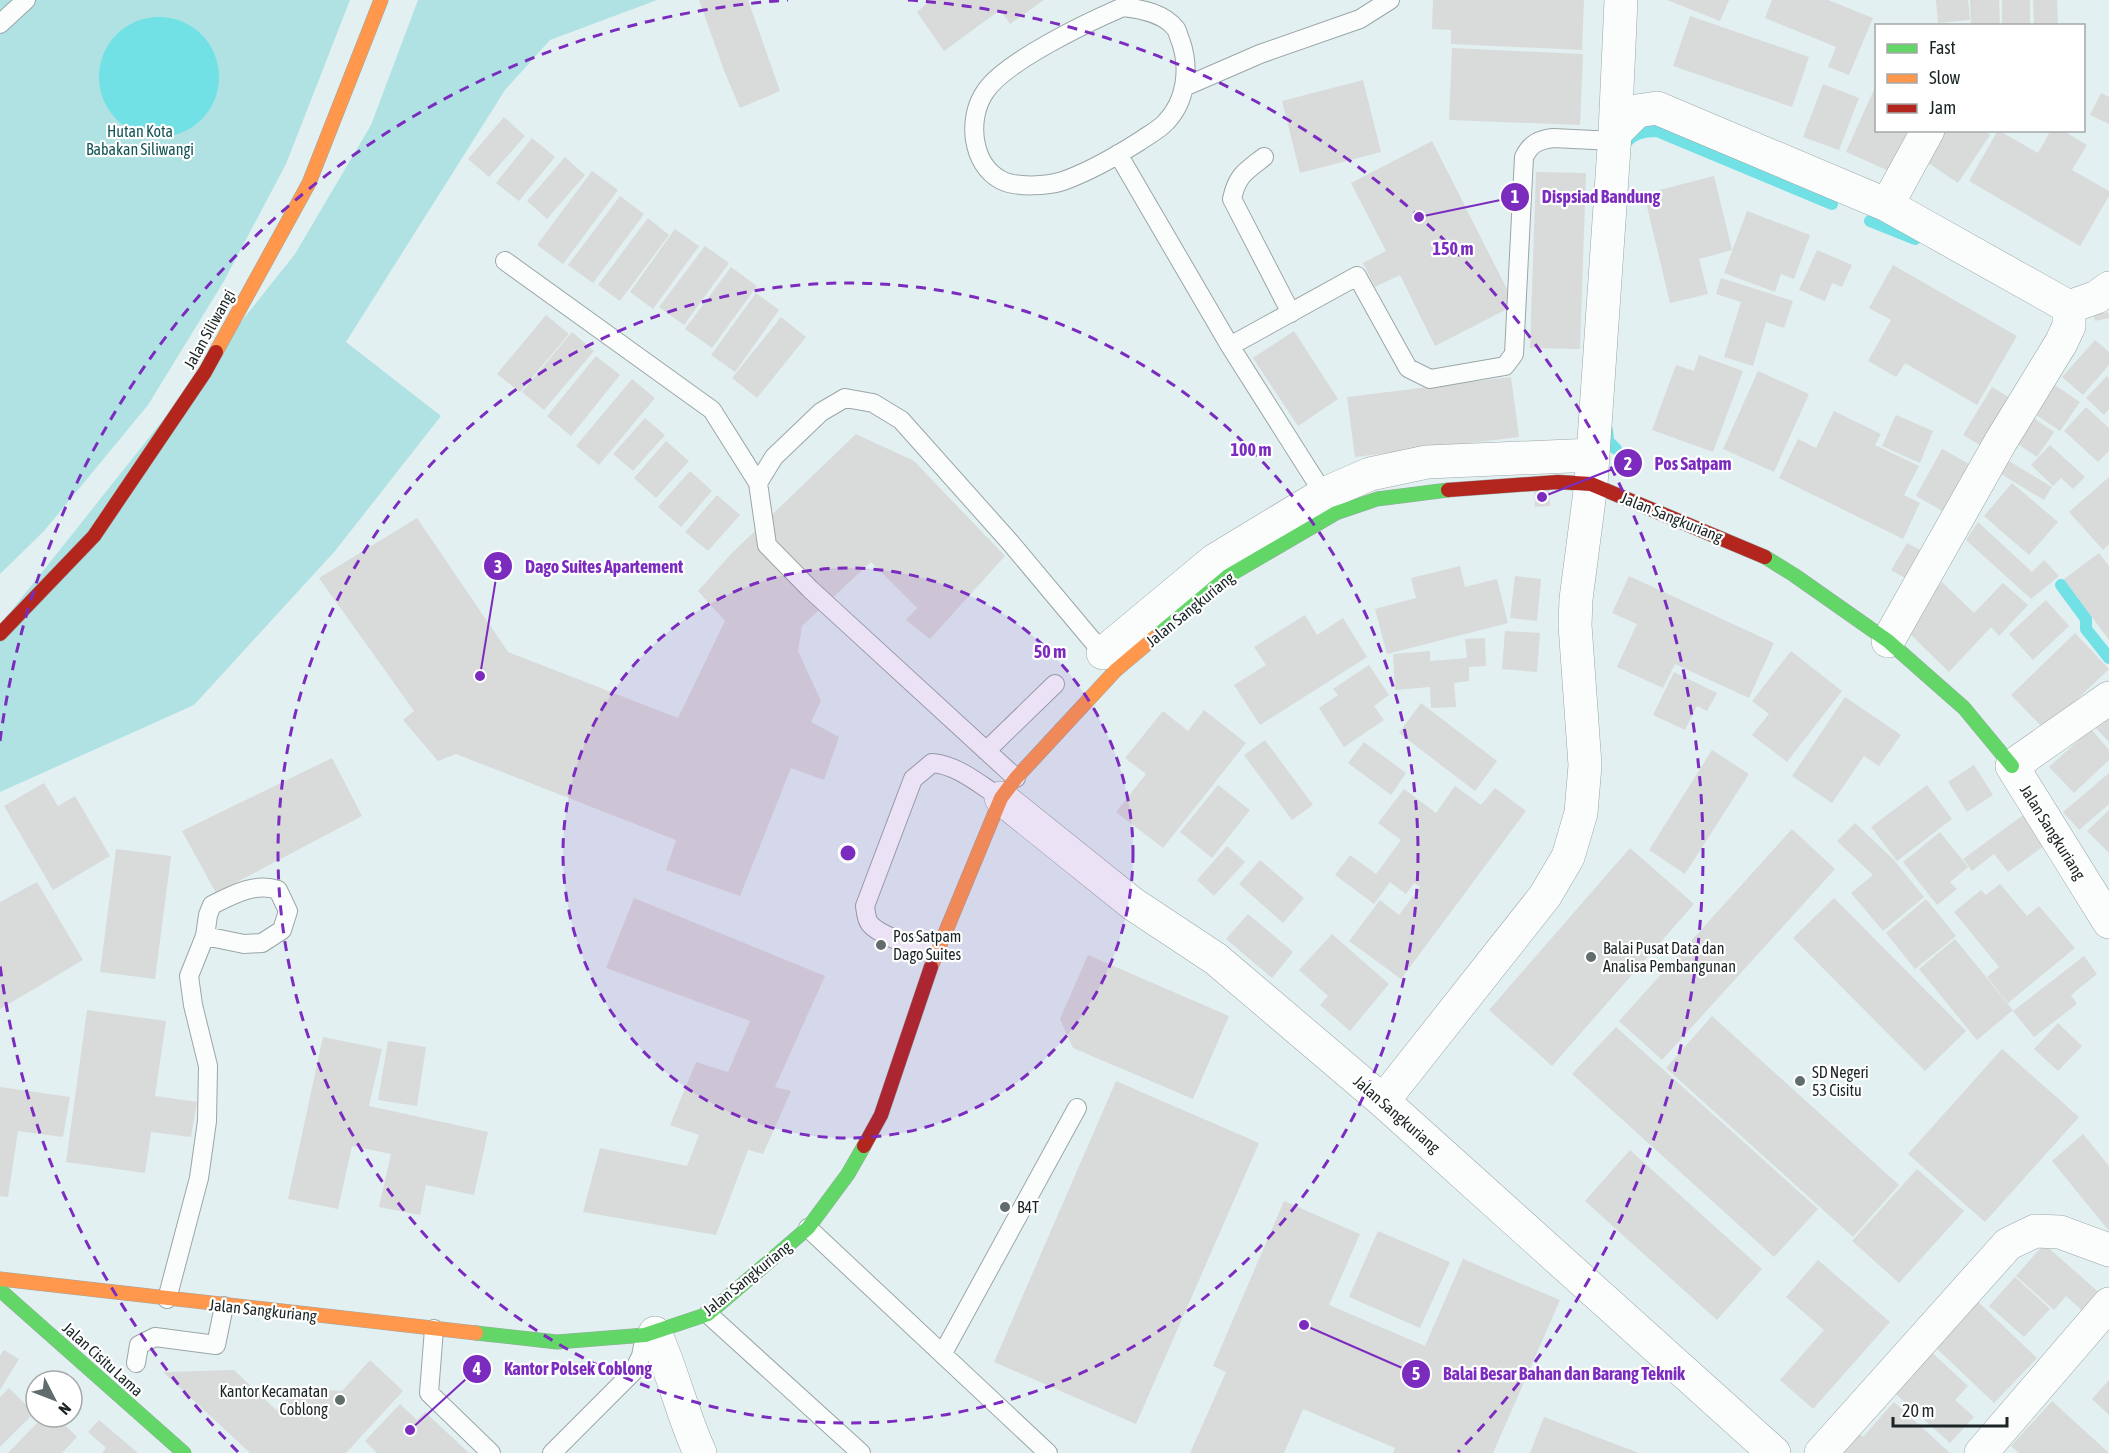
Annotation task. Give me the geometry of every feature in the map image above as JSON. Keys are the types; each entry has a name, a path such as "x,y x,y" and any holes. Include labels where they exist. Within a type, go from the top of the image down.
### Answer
{"street":[{"name":"Jalan Siliwangi","path":"0,633 94,536 205,372 309,183 381,0"},
{"path":"1383,1101 1545,896 1568,857 1581,813 1585,765 1575,626 1578,572 1592,470 1615,137 1621,0"},
{"path":"1615,137 1636,111 1657,108 1887,204 2069,308"},
{"path":"1887,204 1927,132"},
{"path":"2069,308 2097,297 2109,288"},
{"path":"1888,641 2001,441 2061,343 2069,326 2069,308"},
{"path":"1110,661 1215,560 1330,503 1370,474 1427,462 1592,470"},
{"name":"Jalan Sangkuriang","path":"1592,470 1767,558 1888,641 1964,708 2012,766 2109,922"},
{"name":"Jalan Sangkuriang","path":"0,1279 556,1342 650,1334 708,1314 808,1228 848,1174 880,1114 935,955 1009,788 1110,661"},
{"path":"2012,766 2109,698"},
{"name":"Jalan Sangkuriang","path":"1009,788 1133,904 1216,959 1383,1101 1774,1453"},
{"path":"1821,1453 2008,1244 2035,1231 2060,1232 2109,1250"},
{"name":"Jalan Cisitu Lama","path":"0,1290 184,1453"},
{"path":"1981,1453 2109,1304"},
{"path":"650,1334 672,1375 691,1435 700,1453"}],"lane":[{"path":"0,24 26,0"},
{"path":"1184,87 1260,54 1360,19 1390,0"},
{"path":"1123,7 1143,9 1159,16 1176,30 1186,58 1184,87 1179,104 1165,123 1118,154 1088,172 1059,182 1027,186 1002,181 986,168 979,154 974,135 975,111 985,92 998,76 1021,60 1123,7"},
{"path":"1230,346 1357,276 1408,368 1430,379 1505,366 1514,354 1524,156 1534,143 1544,139 1615,137"},
{"path":"1118,154 1230,346 1330,503"},
{"path":"1264,157 1236,182 1233,199 1291,313"},
{"path":"505,261 712,410 758,483 767,545 810,590 986,751 1009,788"},
{"path":"758,483 774,457 821,412 844,398 873,403 901,420 1009,541 1110,661"},
{"path":"986,751 1055,684"},
{"path":"935,955 879,931 870,924 865,906 913,779 932,763 944,764 1009,788"},
{"path":"167,1299 199,1178 207,1121 208,1066 189,976 205,936 208,915 212,905 248,889 267,886 278,890 288,911 282,930 262,943 244,944 205,936"},
{"path":"943,1353 1077,1108"},
{"path":"808,1228 1048,1453"},
{"path":"136,1364 139,1345 155,1337 216,1346 224,1306"},
{"path":"708,1314 861,1453"},
{"path":"434,1329 429,1393 491,1453"},
{"path":"552,1453 633,1372 650,1334"}],"green space":[{"name":"Hutan Kota Babakan Siliwangi","path":"0,0 350,0 286,164 224,281 148,405 44,531 0,574"},
{"path":"418,0 657,0 550,40 505,90 346,342 441,416 335,551 194,705 0,792 0,625 295,254 371,125"}],"water":[{"path":"159,17 182,22 201,35 214,54 219,77 214,100 201,119 182,132 159,137 136,132 117,119 104,100 99,77 104,54 117,35 136,22"}],"building":[{"path":"699,0 748,0 780,91 740,108"},
{"path":"931,0 1044,0 1010,24 1000,10 944,51 917,12"},
{"path":"1433,0 1584,0 1582,50 1451,44 1451,30 1432,29"},
{"path":"1667,0 1729,0 1720,21"},
{"path":"1772,0 1828,0 1873,18 1849,75 1828,67 1836,47 1765,18"},
{"path":"1936,0 1968,0 1970,20 1938,23"},
{"path":"1970,0 1999,0 2000,24 1971,24"},
{"path":"2002,0 2030,0 2030,24 2002,24"},
{"path":"2033,0 2057,0 2058,24 2034,24"},
{"path":"1690,16 1809,57 1792,107 1673,66"},
{"path":"1452,48 1583,54 1580,125 1449,120"},
{"path":"1363,80 1381,152 1300,173 1282,101"},
{"path":"1823,84 1859,98 1839,150 1803,137"},
{"path":"1875,87 1875,132 1907,132 1889,171 1846,152"},
{"path":"2101,93 2109,97 2109,124 2090,115"},
{"path":"504,117 525,136 489,177 468,159"},
{"path":"1938,132 1986,132 1990,135 1958,183 1921,158"},
{"path":"1997,132 2001,132 2038,153 2050,132 2065,132 2087,145 2072,170 2109,191 2109,196 2080,246 1969,181"},
{"path":"532,138 555,157 519,201 496,183"},
{"path":"1432,141 1515,305 1435,346 1400,275 1375,287 1363,263 1386,251 1351,183"},
{"path":"565,157 585,175 547,219 527,201"},
{"path":"592,171 618,190 563,264 537,245"},
{"path":"1536,172 1586,173 1580,349 1530,348"},
{"path":"1714,176 1732,250 1699,259 1708,294 1670,303 1644,194"},
{"path":"620,196 644,214 593,283 568,265"},
{"path":"1747,211 1810,235 1794,279 1781,274 1775,292 1724,273"},
{"path":"648,218 669,235 620,301 598,285"},
{"path":"675,229 699,246 653,309 630,292"},
{"path":"705,246 729,263 684,325 659,307"},
{"path":"1817,250 1852,265 1842,287 1832,283 1825,301 1799,290"},
{"path":"1893,265 2017,336 1977,405 1905,363 1896,377 1868,361 1891,320 1869,308"},
{"path":"731,267 757,286 712,348 685,329"},
{"path":"1721,278 1793,301 1784,328 1766,322 1753,366 1724,357 1741,302 1716,294"},
{"path":"756,293 779,310 735,372 711,355"},
{"path":"2108,312 2109,318 2095,321 2093,315"},
{"path":"546,315 569,334 520,392 497,374"},
{"path":"781,317 806,337 757,398 732,378"},
{"path":"1294,331 1338,399 1298,426 1253,358"},
{"path":"572,332 594,351 544,410 522,392"},
{"path":"2095,340 2109,352 2109,365 2083,395 2062,377"},
{"path":"1699,355 1743,371 1713,452 1652,430 1676,365 1694,371"},
{"path":"596,356 620,375 571,436 547,416"},
{"path":"1758,371 1809,394 1774,472 1723,449"},
{"path":"2107,376 2109,379 2109,409 2104,415 2086,398"},
{"path":"1511,377 1519,437 1355,457 1347,397"},
{"path":"632,379 655,398 599,465 576,446"},
{"path":"2049,381 2080,402 2060,431 2029,410"},
{"path":"1992,387 2012,399 1990,451 1963,435"},
{"path":"2086,407 2109,428 2109,451 2098,462 2064,431"},
{"path":"1834,411 1881,434 1875,445 1919,466 1904,495 1920,503 1903,539 1779,478 1798,439 1816,448"},
{"path":"1896,415 1933,431 1920,463 1882,446"},
{"path":"2029,415 2054,432 2037,457 2012,440"},
{"path":"645,418 665,435 633,471 613,454"},
{"path":"856,434 914,461 1005,556 930,639 906,620 917,608 871,562 802,626 798,651 821,701 811,722 839,737 824,780 791,768 740,896 666,870 676,840 456,754 438,761 403,720 414,711 319,578 417,518 508,652 678,718 725,621 698,591 731,554"},
{"path":"666,441 689,461 656,498 634,478"},
{"path":"2050,445 2085,477 2073,489 2061,478 2053,486 2031,465"},
{"path":"1942,449 1973,466 1946,513 1916,496"},
{"path":"2004,458 2052,487 2044,500 1996,471"},
{"path":"690,471 712,491 681,527 658,507"},
{"path":"2109,477 2109,544 2103,550 2069,512"},
{"path":"2012,483 2058,522 2029,555 1984,516"},
{"path":"1549,487 1550,506 1535,507 1534,488"},
{"path":"717,495 740,515 708,551 685,532"},
{"path":"1978,522 2032,572 2044,560 2059,576 2031,599 1966,540"},
{"path":"1907,543 1928,554 1912,582 1891,570"},
{"path":"2099,553 2109,566 2109,640 2064,579"},
{"path":"1460,566 1465,587 1497,579 1508,623 1387,654 1375,609 1416,598 1411,578"},
{"path":"1515,576 1541,579 1537,621 1510,618"},
{"path":"1629,576 1774,643 1749,698 1675,664 1663,688 1617,667 1637,624 1612,613"},
{"path":"1942,582 1974,613 2003,583 2028,605 1999,636 1991,627 1949,672 1901,625"},
{"path":"2046,600 2069,626 2033,660 2009,634"},
{"path":"1305,615 1317,635 1343,618 1367,657 1260,725 1234,685 1266,665 1254,647"},
{"path":"1505,631 1540,633 1537,672 1502,669"},
{"path":"2075,633 2109,669 2045,730 2011,695"},
{"path":"1485,638 1486,666 1469,667 1469,681 1454,683 1456,707 1431,708 1430,687 1395,690 1393,654 1430,651 1430,661 1467,658 1465,639"},
{"path":"1791,651 1842,691 1787,762 1752,735 1769,714 1752,701"},
{"path":"1369,665 1389,695 1374,706 1384,720 1344,747 1319,708 1338,695 1333,689"},
{"path":"1674,672 1717,693 1707,711 1697,706 1685,730 1653,715"},
{"path":"1845,697 1901,735 1879,766 1864,756 1832,803 1792,776"},
{"path":"1421,703 1497,761 1475,791 1399,733"},
{"path":"1204,710 1246,743 1163,848 1116,812 1146,774 1125,758 1163,711 1188,731"},
{"path":"2109,713 2109,742 2095,727"},
{"path":"2091,729 2109,750 2109,760 2074,793 2049,767"},
{"path":"1265,740 1313,805 1292,820 1244,755"},
{"path":"1364,742 1406,773 1391,795 1348,763"},
{"path":"1712,750 1749,774 1685,874 1649,850"},
{"path":"332,758 362,816 216,893 182,831"},
{"path":"1974,765 1993,795 1967,812 1948,782"},
{"path":"2109,773 2109,804 2079,830 2063,812"},
{"path":"44,783 58,806 75,796 110,856 53,890 4,806"},
{"path":"1218,785 1250,810 1212,858 1180,832"},
{"path":"1927,785 1952,819 1897,861 1871,827"},
{"path":"1455,786 1481,805 1495,788 1526,811 1401,979 1349,941 1380,900 1399,915 1420,887 1414,883 1406,894 1390,882 1374,904 1335,875 1350,855 1376,874 1401,840 1378,823 1404,789 1436,813"},
{"path":"2109,810 2109,853 2087,831"},
{"path":"2026,813 2048,843 2008,872 1994,854 1972,871 1963,859"},
{"path":"1855,823 1893,859 1924,897 1883,931 1851,893 1873,875 1837,841"},
{"path":"1792,829 1835,869 1662,1060 1619,1021"},
{"path":"1940,832 1968,867 1950,882 1957,889 1937,905 1903,862"},
{"path":"1227,846 1245,862 1214,896 1197,880"},
{"name":"Balai Pusat Data dan Analisa Pembangunan","path":"1630,848 1694,904 1552,1066 1489,1010"},
{"path":"116,849 171,856 155,979 100,972"},
{"path":"1260,860 1304,898 1283,923 1239,884"},
{"path":"37,882 83,960 0,1009 0,902"},
{"path":"2000,884 2027,916 2039,906 2075,948 2008,1003 1987,977 1999,967 1954,912 1981,890 1986,895"},
{"path":"634,898 825,976 775,1087 791,1091 763,1154 748,1150 716,1235 583,1212 600,1148 687,1166 699,1135 670,1125 696,1062 728,1072 750,1021 606,968"},
{"path":"1834,898 1966,1031 1925,1071 1793,938"},
{"path":"1926,899 1956,936 1915,969 1886,933"},
{"path":"1248,914 1293,952 1272,978 1226,939"},
{"path":"1332,934 1389,984 1350,1031 1320,1005 1328,996 1299,970"},
{"path":"1955,939 2013,1010 1977,1040 1919,969"},
{"path":"1088,955 1229,1016 1193,1099 1073,1048 1060,1019"},
{"path":"2084,956 2097,974 2071,995 2077,1004 2034,1037 2013,1011"},
{"path":"87,1010 166,1021 155,1096 197,1102 191,1137 151,1132 145,1173 66,1162"},
{"path":"1712,1016 1899,1185 1853,1237 1666,1068"},
{"path":"2058,1023 2082,1046 2058,1071 2034,1049"},
{"path":"1616,1027 1818,1209 1774,1257 1572,1074"},
{"path":"323,1037 382,1049 369,1106 488,1132 474,1195 426,1185 420,1215 379,1207 391,1154 352,1146 338,1209 288,1199"},
{"path":"388,1041 426,1047 417,1106 378,1100"},
{"path":"2002,1049 2079,1117 1985,1222 1908,1154"},
{"path":"1116,1081 1259,1143 1136,1424 994,1362"},
{"path":"0,1087 70,1097 63,1137 18,1131 8,1197 0,1196"},
{"path":"2083,1134 2109,1166 2109,1231 2052,1161"},
{"path":"1630,1150 1762,1269 1717,1320 1585,1201"},
{"path":"1917,1169 1964,1211 1899,1283 1852,1241"},
{"path":"1284,1201 1360,1234 1329,1305 1425,1346 1463,1259 1560,1300 1493,1453 1393,1453 1395,1448 1303,1409 1284,1453 1190,1453 1226,1372 1213,1366"},
{"path":"1378,1231 1450,1262 1420,1328 1349,1297"},
{"path":"2044,1244 2103,1296 2087,1315 2066,1296 2054,1310 2016,1276"},
{"path":"1818,1260 1890,1322 1813,1409 1780,1380 1824,1330 1786,1297"},
{"path":"2015,1277 2050,1309 2024,1337 1989,1306"},
{"path":"1974,1298 2037,1358 1994,1403 1931,1343"},
{"path":"1926,1347 1968,1386 1955,1400 1974,1417 1950,1443 1889,1388"},
{"path":"4,1350 19,1359 0,1390 0,1356"},
{"name":"Kantor Kecamatan Coblong","path":"370,1360 403,1391 346,1453 250,1453 163,1372 234,1370 276,1410 297,1388 342,1391"},
{"path":"2109,1380 2109,1415 2092,1399"},
{"path":"9,1388 24,1403 24,1423 0,1447 0,1397"},
{"path":"2052,1401 2109,1453 2019,1453 2011,1446"},
{"path":"1894,1402 1950,1453 1838,1453 1857,1432 1863,1437"},
{"path":"400,1404 417,1420 425,1412 469,1453 377,1453 365,1441"},
{"path":"1544,1417 1639,1453 1530,1453"},
{"path":"99,1420 138,1453 102,1453 106,1448 88,1432"},
{"path":"31,1429 69,1429 77,1437 62,1453 8,1453"}],"waterway":[{"path":"1625,144 1639,133 1657,131 1832,204"},
{"path":"1870,221 1915,239"},
{"path":"1607,430 1608,441 1616,449"},
{"path":"2061,585 2086,619 2086,629 2109,658"}],"traffic: fast":[{"path":"1155,637 1228,576 1336,513 1377,499 1448,490"},
{"path":"1765,557 1888,641 1964,708 2012,766"},
{"path":"476,1333 557,1342 645,1335 708,1314 808,1228 848,1174 864,1146"},
{"path":"0,1290 184,1453"}],"traffic: slow":[{"path":"216,352 309,183 381,0"},
{"path":"931,967 1001,798 1016,778 1116,670 1155,637"},
{"path":"0,1279 476,1333"}],"traffic: jam":[{"path":"0,634 94,536 205,372 216,352"},
{"path":"1448,490 1558,482 1591,484 1765,557"},
{"path":"864,1146 881,1115 931,967"}],"place":[{"name":"Dispsiad Bandung","path":"1419,217"},
{"name":"Pos Satpam","path":"1542,497"},
{"name":"Dago Suites Apartement","path":"480,676"},
{"name":"Pos Satpam Dago Suites","path":"881,945"},
{"name":"Balai Pusat Data dan Analisa Pembangunan","path":"1591,957"},
{"name":"SD Negeri 53 Cisitu","path":"1800,1081"},
{"name":"B4T","path":"1005,1207"},
{"name":"Balai Besar Bahan dan Barang Teknik","path":"1304,1325"},
{"name":"Kantor Kecamatan Coblong","path":"340,1400"},
{"name":"Kantor Polsek Coblong","path":"410,1430"}]}
